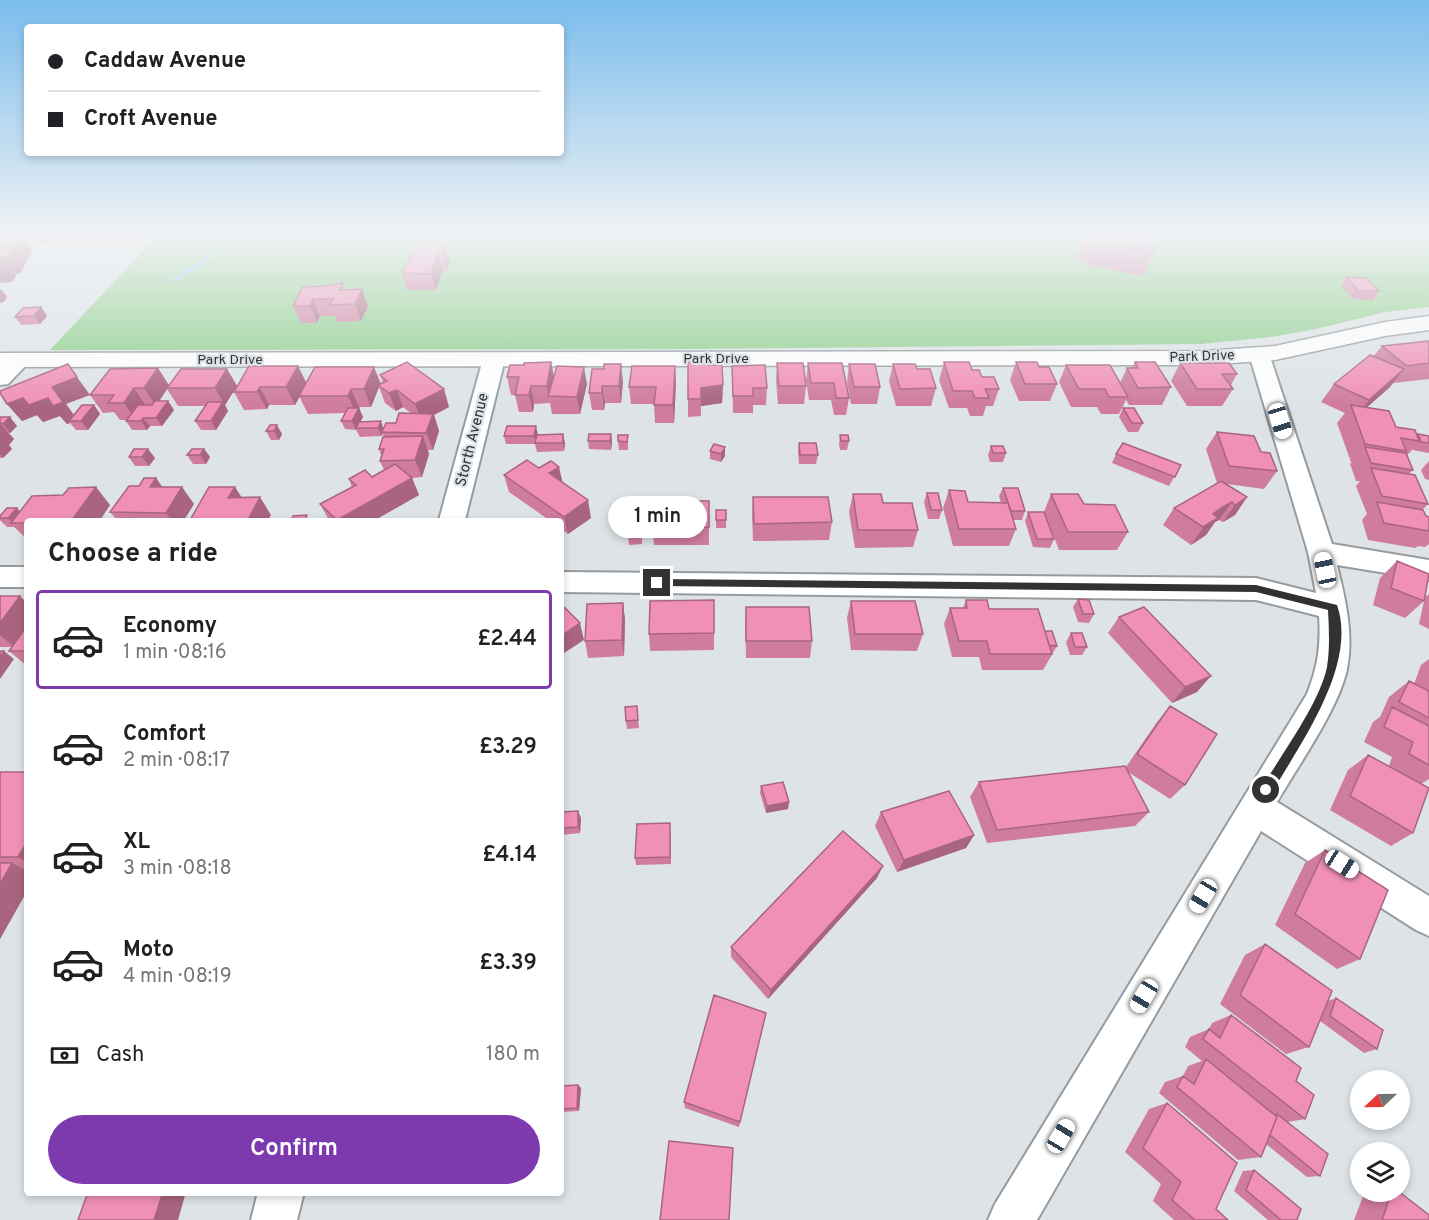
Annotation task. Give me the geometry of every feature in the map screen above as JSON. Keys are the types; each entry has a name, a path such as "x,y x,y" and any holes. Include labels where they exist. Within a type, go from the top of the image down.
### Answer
{"street":[{"name":"Park Drive","path":"10,360 1204,358 1302,348 1384,329 1429,323"},
{"path":"1011,1220 1320,700 1332,669 1335,638 1333,608 1321,552 1258,354"},
{"name":"Storth Avenue","path":"453,518 494,359"},
{"path":"0,379 10,360"},
{"path":"1321,552 1429,570"},
{"path":"0,577 24,577"},
{"path":"564,582 1256,589 1333,608"},
{"path":"1256,808 1429,917"},
{"path":"274,1220 280,1196"}],"green space":[{"path":"105,292 1429,292 1429,307 1385,312 1316,329 1271,337 1201,344 675,349 50,350"}],"building":[{"path":"300,292 361,292 355,304 330,305 333,299 313,299 310,306 293,306"},
{"path":"41,307 34,316 15,317 23,308"},
{"path":"1429,341 1429,363 1407,366 1382,346"},
{"path":"1370,355 1404,369 1369,400 1334,384"},
{"path":"407,362 444,389 415,404 397,390 389,393 378,385 387,381 380,375"},
{"path":"551,362 547,386 531,386 529,395 515,395 519,377 507,377 510,365"},
{"path":"688,362 709,362 709,365 722,365 723,385 701,388 701,399 688,399"},
{"path":"944,362 969,362 972,370 979,370 982,377 994,377 999,389 985,389 989,398 975,398 972,391 953,391"},
{"path":"1016,362 1037,362 1039,367 1049,367 1057,384 1025,384"},
{"path":"1135,362 1155,362 1171,387 1138,388 1127,368 1138,368"},
{"path":"777,363 803,363 806,386 779,386"},
{"path":"808,363 842,363 849,398 836,398 834,383 811,383"},
{"path":"1180,363 1229,363 1237,374 1222,374 1233,389 1197,389"},
{"path":"68,364 77,377 52,387 63,402 53,406 48,398 29,405 23,398 7,404 0,393 0,391"},
{"path":"604,364 621,364 619,386 602,386 602,393 589,393 592,369 604,369"},
{"path":"849,364 875,364 880,387 854,387"},
{"path":"893,364 915,364 917,369 930,369 936,388 900,389"},
{"path":"765,365 767,388 753,388 753,396 733,396 732,366"},
{"path":"1066,365 1110,365 1128,397 1109,397 1105,389 1079,389"},
{"path":"249,366 298,366 286,387 260,387 257,392 234,392"},
{"path":"557,366 584,367 577,397 548,396"},
{"path":"632,366 675,366 673,405 654,405 656,387 629,387"},
{"path":"315,367 374,367 364,389 351,389 348,396 299,396"},
{"path":"158,368 144,388 134,388 124,403 108,403 114,395 90,395 110,369"},
{"path":"181,369 227,369 215,388 167,388"},
{"path":"155,401 168,401 156,418 126,421 138,405 152,405"},
{"path":"208,402 223,402 211,421 195,421"},
{"path":"82,405 94,405 81,421 69,421"},
{"path":"1351,405 1389,411 1396,427 1415,430 1419,441 1401,438 1406,451 1365,444"},
{"path":"348,408 359,408 352,421 341,421"},
{"path":"1123,408 1134,408 1143,423 1132,423"},
{"path":"399,413 433,414 426,433 382,432 386,423 396,423"},
{"path":"0,417 10,417 3,424 0,423"},
{"path":"381,421 378,428 356,428 359,422"},
{"path":"270,425 277,425 274,431 266,431"},
{"path":"507,426 536,426 534,436 504,436"},
{"path":"1217,432 1254,436 1261,452 1270,453 1277,471 1229,466"},
{"path":"563,434 563,443 535,443 537,435"},
{"path":"589,434 611,434 610,441 588,441"},
{"path":"1418,434 1429,436 1429,443 1421,442"},
{"path":"618,435 628,435 627,442 618,441"},
{"path":"840,435 848,435 849,441 841,441"},
{"path":"423,436 415,460 380,461 384,449 379,449 383,437"},
{"path":"799,443 816,443 818,455 800,455"},
{"path":"1123,443 1181,465 1175,477 1116,454"},
{"path":"714,444 725,447 721,454 710,451"},
{"path":"991,446 1003,446 1006,453 993,453"},
{"path":"1365,447 1406,453 1413,470 1371,463"},
{"path":"134,449 148,449 142,457 129,457"},
{"path":"192,449 204,449 200,455 187,455"},
{"path":"527,460 539,468 551,461 559,467 549,473 588,500 564,517 504,475"},
{"path":"395,464 412,478 341,518 335,518 320,504 356,485 349,479 365,470 372,477"},
{"path":"1371,468 1415,475 1428,504 1382,496"},
{"path":"144,478 156,478 150,487 182,487 166,513 110,512 129,486 139,486"},
{"path":"1221,481 1247,497 1235,505 1232,502 1221,508 1213,514 1218,518 1203,527 1174,508"},
{"path":"96,487 73,518 24,518 24,523 11,523 32,496 63,495 69,488"},
{"path":"209,487 235,487 228,498 260,497 249,518 191,518"},
{"path":"1003,488 1018,488 1025,511 1011,511"},
{"path":"949,490 965,491 968,502 1008,503 1016,529 959,529"},
{"path":"927,493 938,493 942,510 931,510"},
{"path":"853,494 881,494 883,503 912,503 918,530 858,530"},
{"path":"1051,494 1078,494 1084,504 1115,505 1128,532 1068,532"},
{"path":"753,497 828,497 832,522 754,524"},
{"path":"653,501 709,501 709,527 652,528"},
{"path":"1377,502 1423,510 1429,517 1429,531 1384,523"},
{"path":"7,508 17,508 8,518 0,518 0,516"},
{"path":"716,510 726,510 726,520 716,520"},
{"path":"1028,512 1044,512 1054,539 1037,539"},
{"path":"307,515 306,518 292,518"},
{"path":"641,519 641,536 628,536 628,520"},
{"path":"1397,561 1429,574 1424,601 1391,588"},
{"path":"0,596 20,596 0,623"},
{"path":"1078,599 1089,600 1094,614 1083,614"},
{"path":"714,600 714,633 649,634 650,601"},
{"path":"966,600 987,600 989,609 1038,609 1052,654 990,654 987,641 959,641 950,608 967,608"},
{"path":"851,601 915,601 923,634 855,634"},
{"path":"623,603 622,640 585,641 587,604"},
{"path":"564,607 580,623 564,634"},
{"path":"746,607 809,607 812,641 746,641"},
{"path":"1144,607 1211,676 1185,687 1119,617"},
{"path":"24,630 24,651 9,651"},
{"path":"1045,631 1052,631 1057,646 1049,645"},
{"path":"1071,633 1082,633 1087,647 1075,647"},
{"path":"1409,681 1429,691 1429,718 1399,702"},
{"path":"637,706 638,720 626,721 625,707"},
{"path":"1170,706 1217,734 1185,785 1137,754"},
{"path":"1392,707 1429,726 1429,765 1409,754 1413,742 1384,727"},
{"path":"1368,755 1429,788 1413,833 1350,796"},
{"path":"1125,766 1149,812 997,830 979,782"},
{"path":"1,772 24,772 24,847 18,857 0,857"},
{"path":"783,782 789,802 767,806 761,786"},
{"path":"949,791 974,835 904,860 881,812"},
{"path":"578,811 578,827 564,828 564,812"},
{"path":"670,823 670,857 635,858 637,824"},
{"path":"843,831 883,866 771,990 731,947"},
{"path":"1325,850 1388,890 1360,959 1295,914"},
{"path":"0,863 12,863 0,884"},
{"path":"1265,944 1332,991 1309,1047 1240,995"},
{"path":"714,995 766,1013 740,1122 684,1102"},
{"path":"1336,998 1383,1030 1377,1049 1330,1016"},
{"path":"1231,1015 1301,1068 1296,1081 1314,1095 1305,1119 1203,1039 1209,1029 1220,1038"},
{"path":"1206,1059 1277,1117 1261,1157 1177,1087 1183,1076 1194,1084"},
{"path":"578,1085 577,1108 564,1109 564,1086"},
{"path":"1167,1103 1237,1163 1216,1209 1228,1220 1195,1220 1172,1200 1181,1182 1143,1148"},
{"path":"1277,1114 1328,1154 1320,1176 1270,1135"},
{"path":"669,1141 733,1148 729,1220 660,1220"},
{"path":"1254,1170 1301,1209 1297,1220 1281,1220 1246,1190"},
{"path":"87,1196 162,1196 154,1220 78,1220"},
{"path":"1410,1200 1429,1215 1429,1220 1382,1220 1388,1202"}],"route":[{"path":"657,583 1256,589 1333,608 1335,638 1332,669 1320,700 1266,790"}]}
